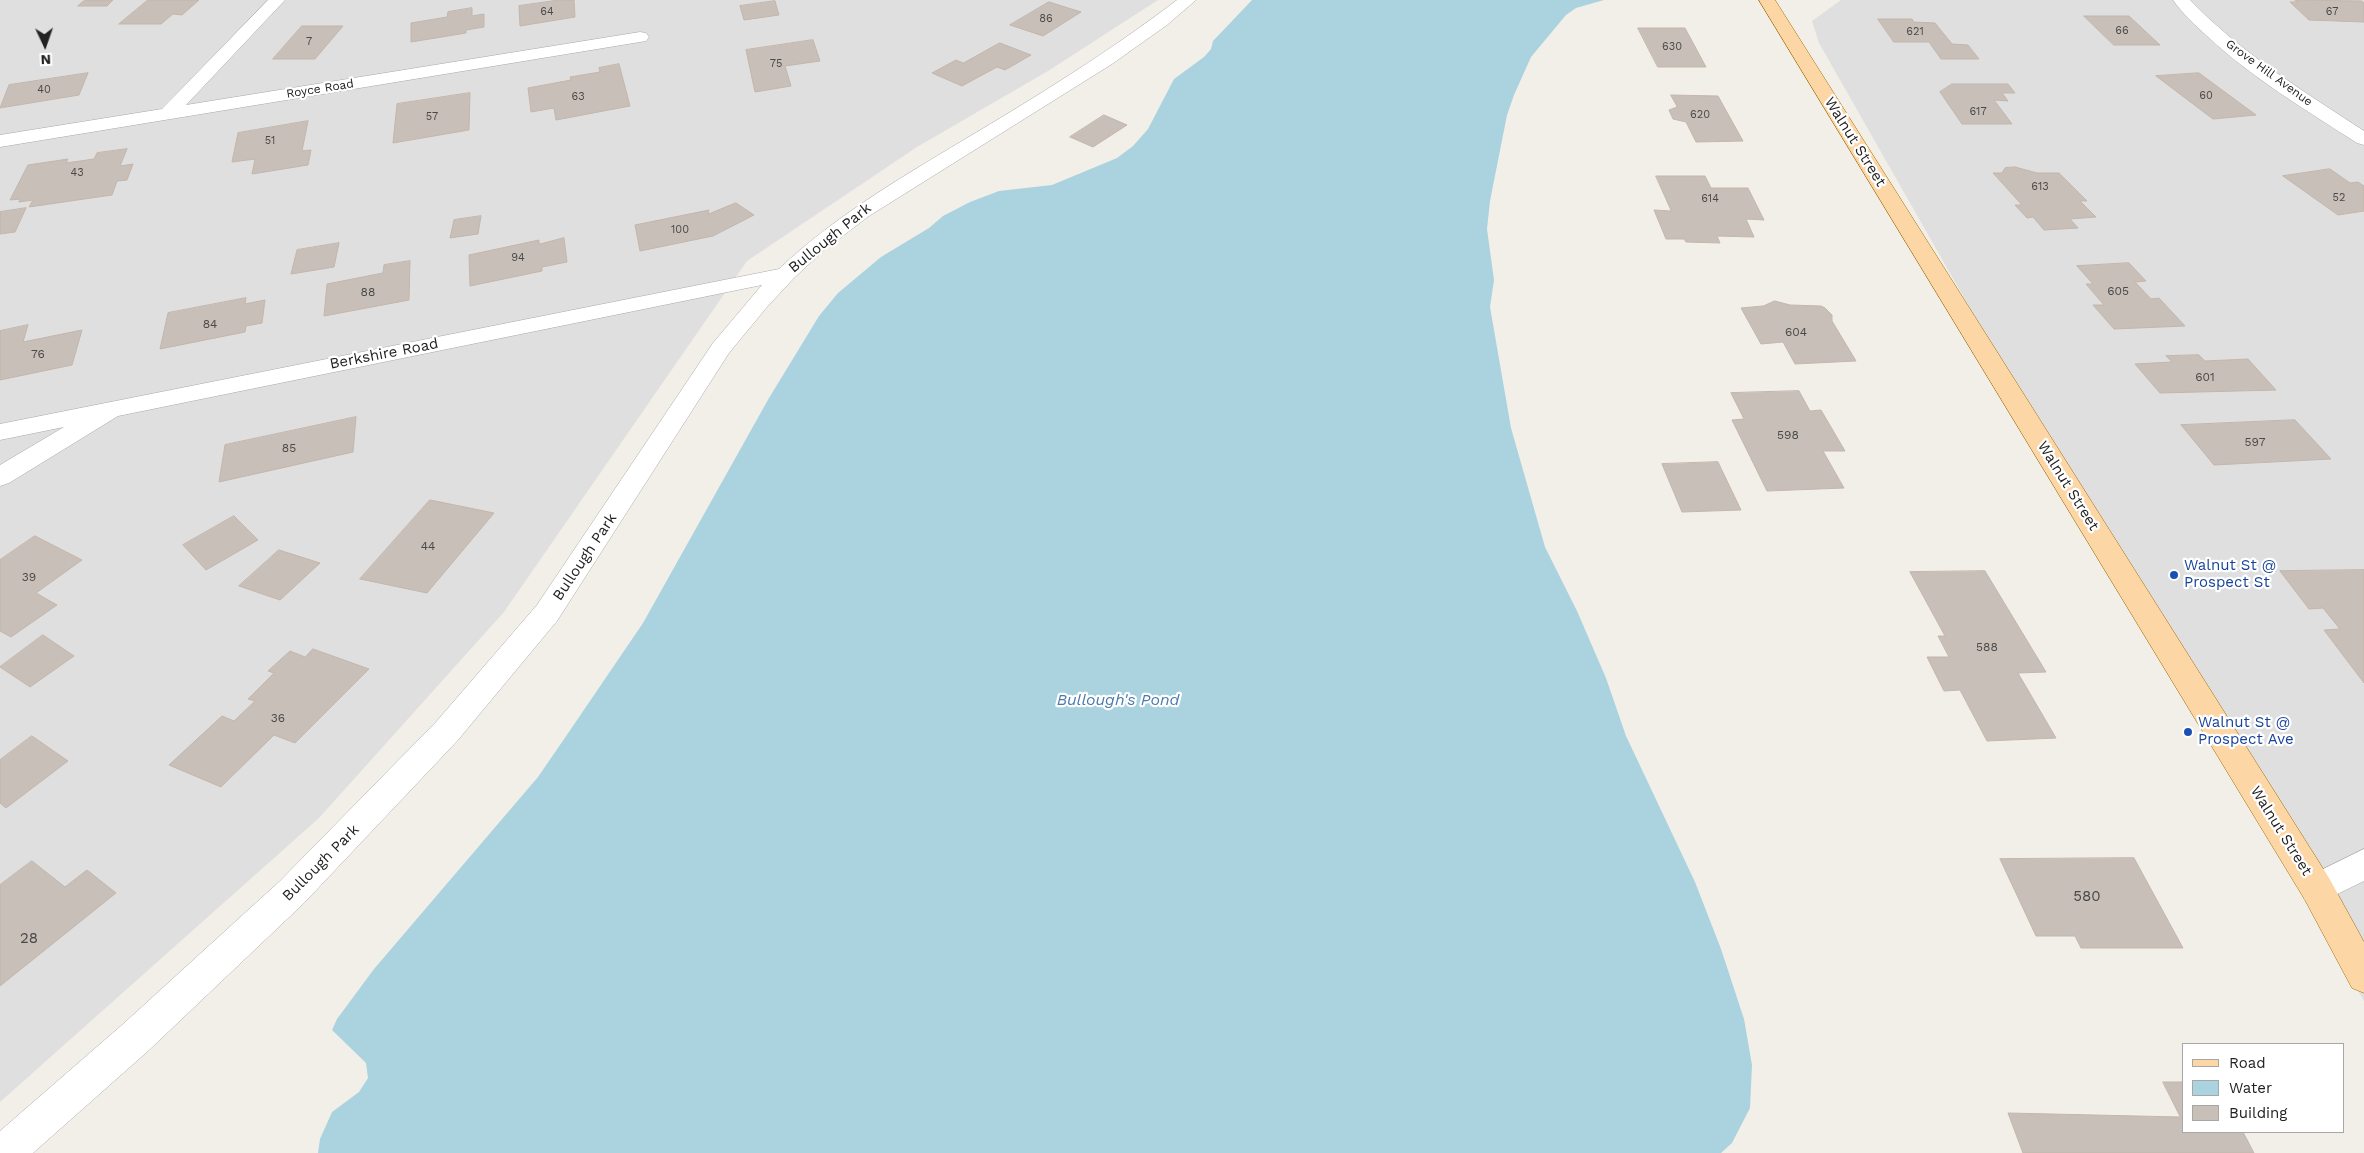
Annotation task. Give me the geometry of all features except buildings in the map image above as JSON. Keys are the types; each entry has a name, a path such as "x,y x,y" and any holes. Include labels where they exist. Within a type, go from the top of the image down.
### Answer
{"main road":[{"name":"Walnut Street","path":"1767,0 2317,889 2364,976"}],"street":[{"path":"169,112 277,0"},
{"name":"Bullough Park","path":"4,1153 135,1038 292,892 447,731 548,613 721,348 743,319 785,274 822,241 862,211 1057,92 1188,0"},
{"name":"Grove Hill Avenue","path":"2181,0 2194,15 2240,54 2364,139"},
{"name":"Royce Road","path":"0,141 169,112 420,74 640,37"},
{"name":"Berkshire Road","path":"0,477 111,408 785,274"},
{"path":"0,432 111,408"},
{"path":"2317,889 2364,864"}],"shaded area":[{"path":"0,0 1158,0 1048,71 917,147 747,261 504,612 319,818 0,1102"},
{"path":"1841,0 2364,0 2364,1001 1819,43 1812,21"}],"water":[{"name":"Bullough's Pond","path":"1252,0 1604,0 1576,8 1566,15 1531,57 1514,95 1507,115 1490,201 1487,229 1494,280 1490,307 1511,428 1545,547 1577,611 1606,678 1626,736 1695,882 1721,949 1744,1019 1752,1065 1750,1108 1732,1143 1721,1153 318,1153 320,1139 332,1112 359,1092 368,1078 366,1063 332,1030 337,1019 374,969 538,777 573,726 643,623 769,398 819,316 838,293 881,257 929,228 943,216 970,202 999,191 1052,185 1117,158 1133,146 1148,129 1174,79 1204,57 1211,49 1213,41"}],"place":[{"name":"Walnut St @ Prospect St","path":"2174,575"},
{"name":"Walnut St @ Prospect Ave","path":"2188,732"}]}
